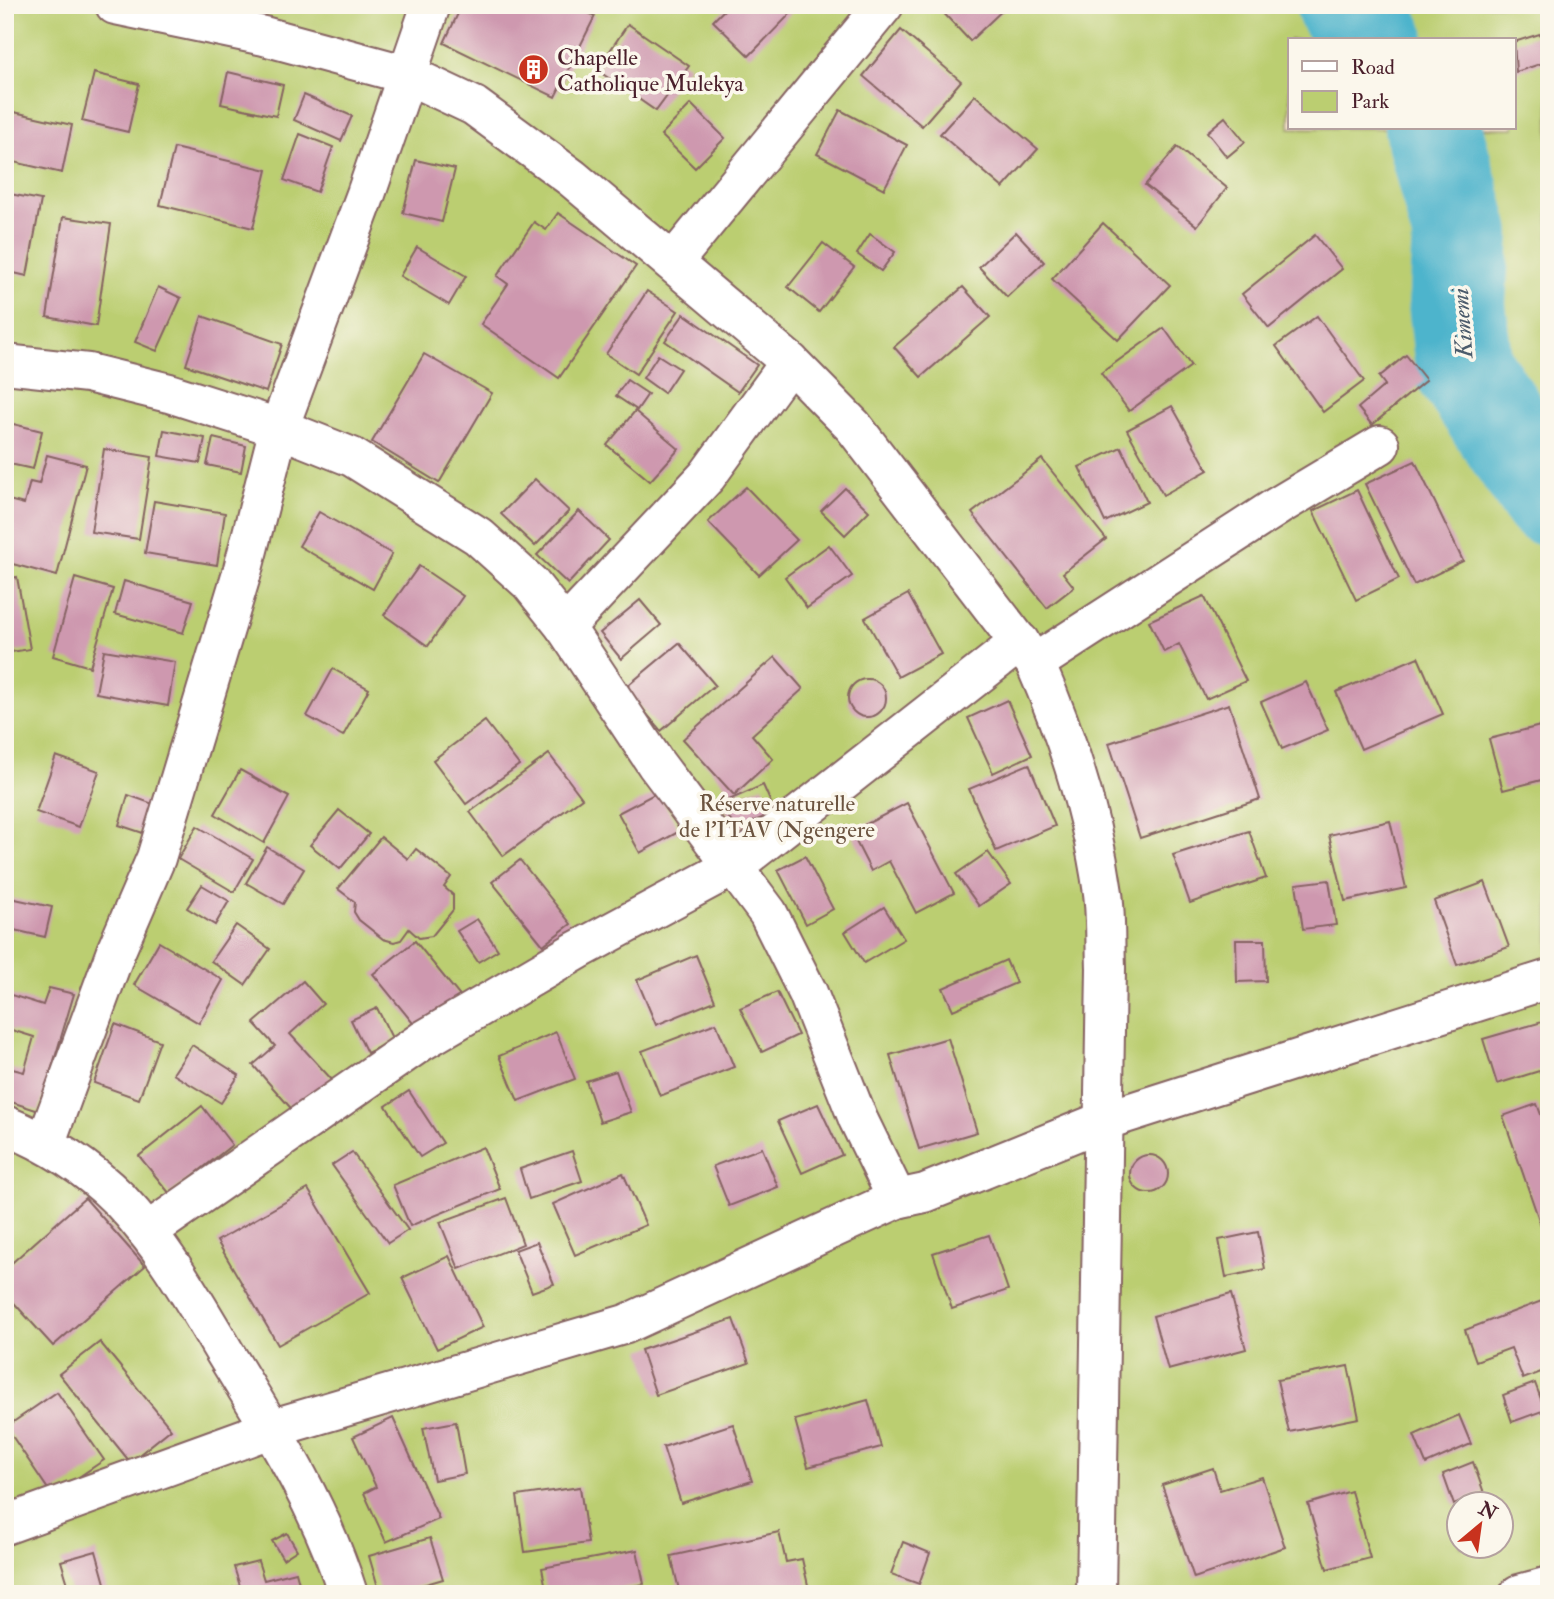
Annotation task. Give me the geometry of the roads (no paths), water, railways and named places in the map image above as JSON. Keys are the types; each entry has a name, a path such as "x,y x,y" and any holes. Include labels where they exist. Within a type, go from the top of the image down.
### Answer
{"street":[{"path":"115,5 264,36 408,75 474,106 572,178 674,261 790,362 853,426 1028,652 1055,708 1084,803 1103,894 1107,968 1096,1594"},
{"path":"46,1142 116,951 156,858 243,569 279,428 408,75 430,5"},
{"path":"674,261 884,5"},
{"path":"565,628 707,476 790,362"},
{"path":"5,364 88,373 169,393 279,428 352,457 478,536 530,583 565,628 656,764 768,913 808,993 858,1119 897,1199"},
{"path":"148,1232 422,1041 578,950 734,866 1028,652 1380,446"},
{"path":"5,1525 270,1429 625,1324 897,1199 925,1193 1103,1121 1549,979"},
{"path":"5,1125 46,1142 83,1166 120,1200 148,1232 205,1319 305,1488 348,1594"},
{"path":"1519,1594 1549,1586"}],"waterway":[{"name":"Kimemi","path":"1345,5 1374,38"},
{"name":"Kimemi","path":"1434,130 1461,234 1457,304 1464,369 1549,497"}],"place":[{"name":"Chapelle Catholique Mulekya","path":"534,70"}],"park label":[{"name":"Réserve naturelle de l'ITAV (Ngengere","path":"777,816"}]}
